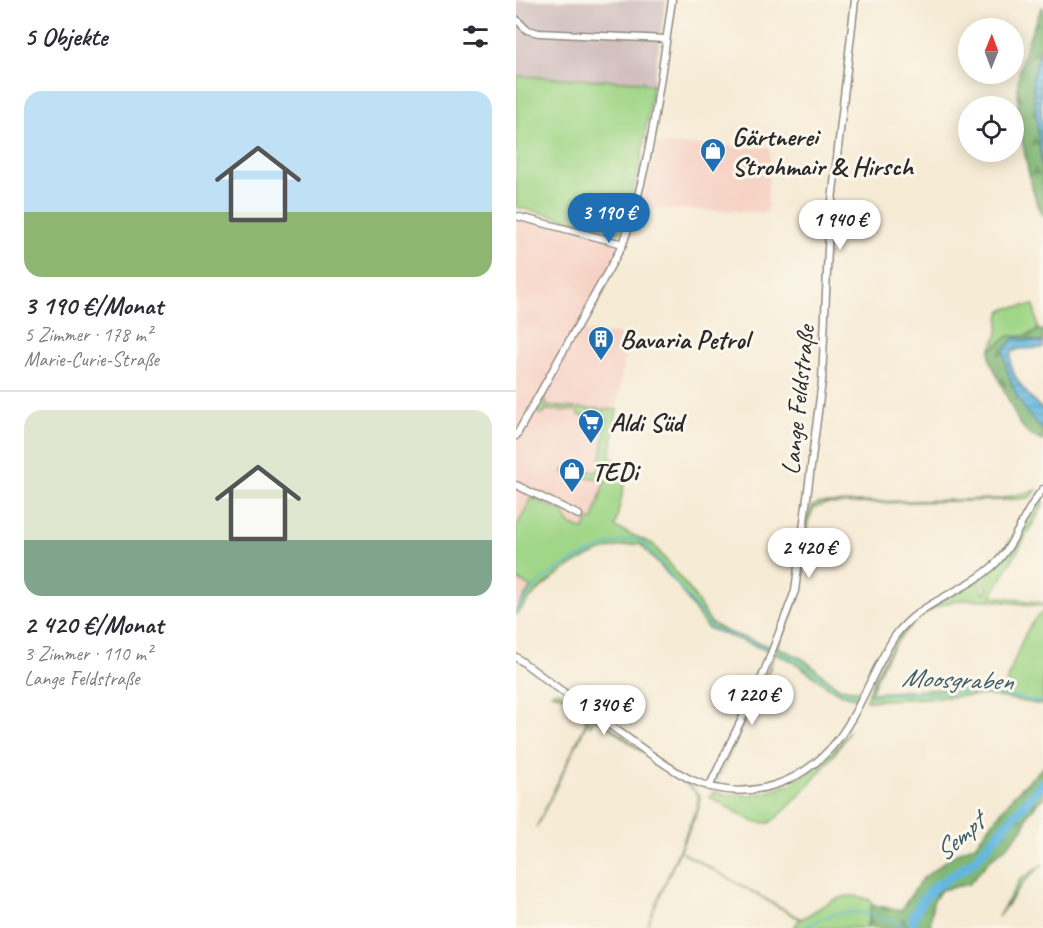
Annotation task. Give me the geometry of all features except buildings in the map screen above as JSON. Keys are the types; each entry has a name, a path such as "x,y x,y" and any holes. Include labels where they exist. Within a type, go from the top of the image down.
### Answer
{"street":[{"path":"516,436 623,244 646,168 672,0"},
{"name":"Lange Feldstraße","path":"709,787 771,654 794,597 808,501 826,342 829,226 855,0"},
{"path":"516,19 523,28 539,33 666,39"},
{"path":"516,216 623,244"},
{"path":"516,485 579,515"},
{"path":"516,657 682,775 709,787 757,790 783,783 814,764 847,726 879,664 903,627 931,603 973,580 993,565 1007,550 1031,504 1043,489"}],"shaded area":[{"path":"516,0 666,0 653,85 643,84 643,82 516,76"},
{"path":"656,144 770,148 767,212 641,208"},
{"path":"516,213 622,238 583,331 627,335 610,458 629,463 611,545 563,566 538,583 516,613"}],"green space":[{"path":"1043,6 1043,43 1032,78 1043,178 1043,216 1028,170 1024,147 1024,96 1018,96 1018,84 1024,84 1024,52"},
{"path":"516,76 644,82 644,84 653,85 640,167 620,232 516,207"},
{"path":"1034,305 1038,330 1002,343 990,350 998,333 1000,312 1008,308"},
{"path":"1038,330 1043,330 1043,343 1028,339 1005,358 1018,397 1028,414 1043,430 1043,441 1030,435 1019,423 990,360 990,350 1009,336 1029,336"},
{"path":"543,400 546,401 546,406 575,408 575,411 545,410 544,414 540,414 537,412"},
{"path":"578,408 617,410 610,458 629,463 615,527 653,544 690,590 711,623 725,631 771,647 769,651 707,628 677,584 640,544 604,550 570,566 540,588 516,615 516,609 531,588 516,578 516,528 532,497 563,512 569,524 584,530 588,521 593,520 605,480 563,473 563,470 599,472 607,419 578,415"},
{"path":"1037,490 1029,498 1002,500 826,504 814,508 808,521 799,590 792,614 777,647 803,659 839,688 862,691 859,698 835,691 796,664 773,654 796,597 807,517 812,506 820,503 999,499"},
{"path":"1043,493 1043,505 992,596 1043,603 1043,606 994,600 964,600 947,603 931,610 917,620 894,646 871,693 976,687 1004,690 1024,636 1043,612 1043,705 987,695 866,701 870,688 890,649 910,624 932,607 978,581 984,593 988,590 981,579 988,573"},
{"path":"773,655 770,668 716,783 769,668"},
{"path":"558,691 571,701 550,693"},
{"path":"578,707 590,717 536,828 586,723"},
{"path":"594,717 597,717 694,790 600,721 594,719 589,727"},
{"path":"849,731 813,780 778,817 769,823 754,822 709,797 713,792 734,795 754,794 773,791 790,784 822,762"},
{"path":"1043,767 1043,798 1028,814 1024,827 969,884 941,890 933,902 930,928 866,928 872,905 901,910 922,879 955,854 975,845 1014,795"},
{"path":"694,790 700,796 699,807 647,925 697,808 698,797"},
{"path":"682,852 801,919 842,897 860,897 870,900 872,905 866,928 793,928 800,919"},
{"path":"1043,864 1023,883 998,917 1020,880"}],"water":[{"path":"1043,43 1041,84 1043,178 1032,78"},
{"path":"1015,338 1043,343 1043,348 1019,349 1012,352 1011,360 1015,376 1020,384 1043,410 1043,430 1027,413 1011,383 1004,349"}],"waterway":[{"name":"Moosgraben","path":"516,611 540,582 575,560 605,546 633,540 643,541 712,628 771,650"},
{"name":"Moosgraben","path":"776,651 798,660 840,692 856,694"},
{"name":"Moosgraben","path":"870,695 965,692 1001,694 1043,703"},
{"name":"Sempt","path":"914,928 913,917 933,888 973,862 1043,783"},
{"name":"Sempt","path":"804,928 819,919 846,912 871,915 914,928"}],"place":[{"name":"Gärtnerei Strohmair & Hirsch","path":"713,174"},
{"name":"Bavaria Petrol","path":"601,362"},
{"name":"Aldi Süd","path":"591,445"},
{"name":"TEDi","path":"572,494"}]}
